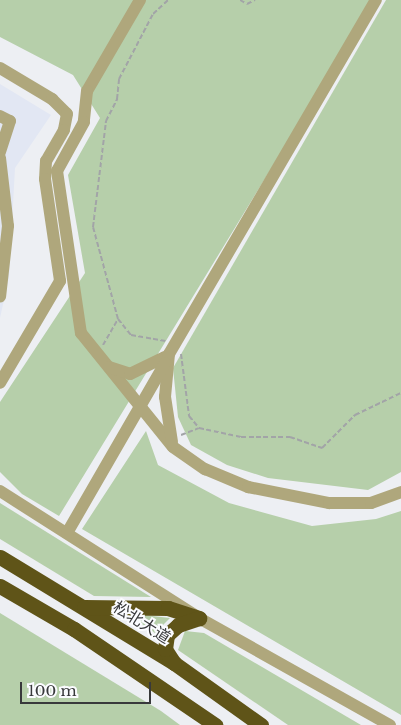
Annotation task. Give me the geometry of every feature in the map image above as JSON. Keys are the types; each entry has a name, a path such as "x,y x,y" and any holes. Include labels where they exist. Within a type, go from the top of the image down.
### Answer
{"highway":[{"name":"松北大道","path":"0,557 174,663 261,725"},
{"path":"0,586 74,629 215,725"},
{"path":"84,607 168,608 199,618"},
{"path":"174,663 165,649 167,635 178,625 199,618"}],"street":[{"path":"140,0 87,91 84,122 57,171 81,333 140,408 173,445 205,469 281,495 329,503 371,503 401,492"},
{"path":"67,533 376,0"},
{"path":"0,383 60,281 45,179 46,161 64,130 67,114 52,99 1,72"},
{"path":"0,116 10,121 0,152"},
{"path":"0,158 8,226 0,297"},
{"path":"105,364 130,374 156,365 172,350"},
{"path":"172,350 165,397 173,445"},
{"path":"0,491 199,618 390,725"}],"path":[{"path":"168,0 153,14 119,79 117,99 106,121 93,227 118,319 131,335 172,350 183,364 186,410 200,428 262,439 290,437 322,448 355,415 401,393"},
{"path":"240,0 247,4 255,0"},
{"path":"96,353 118,319"},
{"path":"173,445 200,428"}],"shaded area":[{"path":"0,84 51,115 15,168 9,277 0,318"}],"green space":[{"path":"0,0 374,0 59,516 22,494 0,472 0,402 85,273 68,175 100,118 73,75 0,37"},
{"path":"386,0 401,0 401,472 368,490 268,478 227,465 191,445 178,417 173,368"},
{"path":"146,431 158,465 229,503 312,526 376,519 401,511 401,715 82,529"},
{"path":"0,503 151,597 94,596 0,539"},
{"path":"0,613 161,711 180,725 0,725"},
{"path":"126,613 170,618 155,633"},
{"path":"185,631 204,633 361,725 288,725 178,650"}]}
